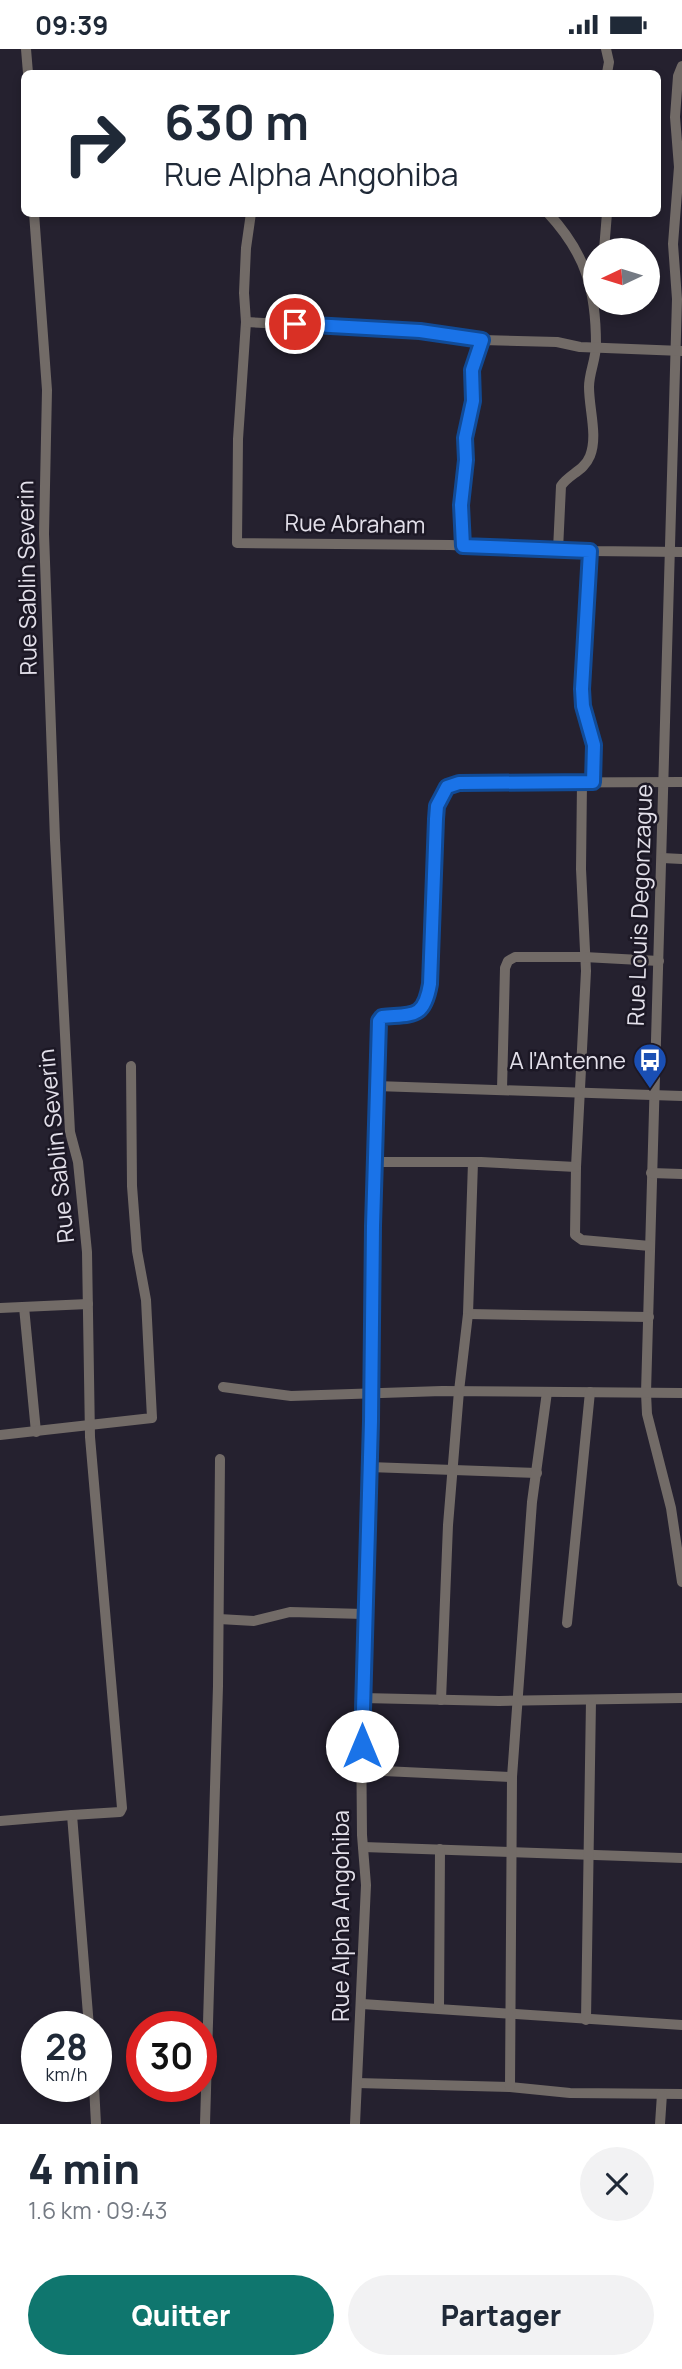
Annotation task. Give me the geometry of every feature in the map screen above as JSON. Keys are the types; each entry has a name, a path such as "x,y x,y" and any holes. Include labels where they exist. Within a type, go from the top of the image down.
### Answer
{"street":[{"path":"26,49 28,70"},
{"path":"606,49 608,70"},
{"name":"Rue Louis Degonzague","path":"682,66 678,76 675,117 679,167 673,244 678,350 669,552 646,1392 652,1439 671,1508 682,1582"},
{"name":"Rue Sablin Severin","path":"34,217 47,390 44,534 57,895 70,1132 78,1162 87,1252 89,1427 122,1808 120,1812 72,1815"},
{"path":"250,217 244,293 246,322 420,331 482,340 532,340 596,348 678,350"},
{"path":"551,217 583,263"},
{"path":"605,238 607,217"},
{"path":"558,550 561,486 580,471 593,446 589,383 596,348 595,315"},
{"name":"Rue Abraham","path":"246,322 238,439 237,543 682,552"},
{"path":"463,546 461,505 466,460 465,438 473,401 472,370 482,340"},
{"path":"590,551 582,689 583,706 594,745 588,782 584,957 586,971 575,1235 582,1240 650,1245"},
{"path":"668,628 682,628"},
{"name":"Rue Alpha Angohiba","path":"355,2124 366,1885 363,1847 362,1698 379,1021 382,1017 419,1011 426,1004 430,984 436,819 442,795 447,787 459,783 682,782"},
{"path":"662,858 682,859"},
{"path":"502,1090 505,968 508,961 515,957 584,957 659,961"},
{"path":"0,1435 150,1420 153,1414 146,1300 137,1251 132,1186 131,1066"},
{"path":"376,1086 682,1096"},
{"path":"374,1162 473,1162 576,1167"},
{"path":"442,1700 453,1471 468,1314 473,1162"},
{"path":"651,1173 682,1174"},
{"path":"0,1308 88,1304"},
{"path":"24,1307 36,1432"},
{"path":"468,1314 649,1317"},
{"path":"223,1387 291,1396 459,1391 682,1393"},
{"path":"510,2087 512,1777 532,1502 547,1392"},
{"path":"567,1623 590,1392"},
{"path":"205,2124 219,1619 220,1459"},
{"path":"369,1467 537,1473"},
{"path":"219,1619 254,1621 282,1612 364,1614"},
{"path":"362,1698 519,1701 682,1698"},
{"path":"586,2020 591,1700"},
{"path":"362,1770 512,1777"},
{"path":"0,1821 72,1815 88,2011"},
{"path":"363,1847 682,1858"},
{"path":"439,2008 440,1849"},
{"path":"362,2004 682,2025"},
{"path":"357,2083 510,2087 570,2093 682,2094"},
{"path":"660,2124 662,2094"},
{"path":"95,2102 96,2124"}],"place":[{"name":"A l'Antenne","path":"650,1090"}],"route":[{"path":"295,324 382,331 420,331 482,340 472,370 473,401 466,425 466,460 461,505 463,546 590,551 582,689 583,706 593,735 593,782 459,783 447,787 437,806 430,984 426,1004 419,1011 382,1017 379,1021 371,1421 362,1656 362,1746"}]}
